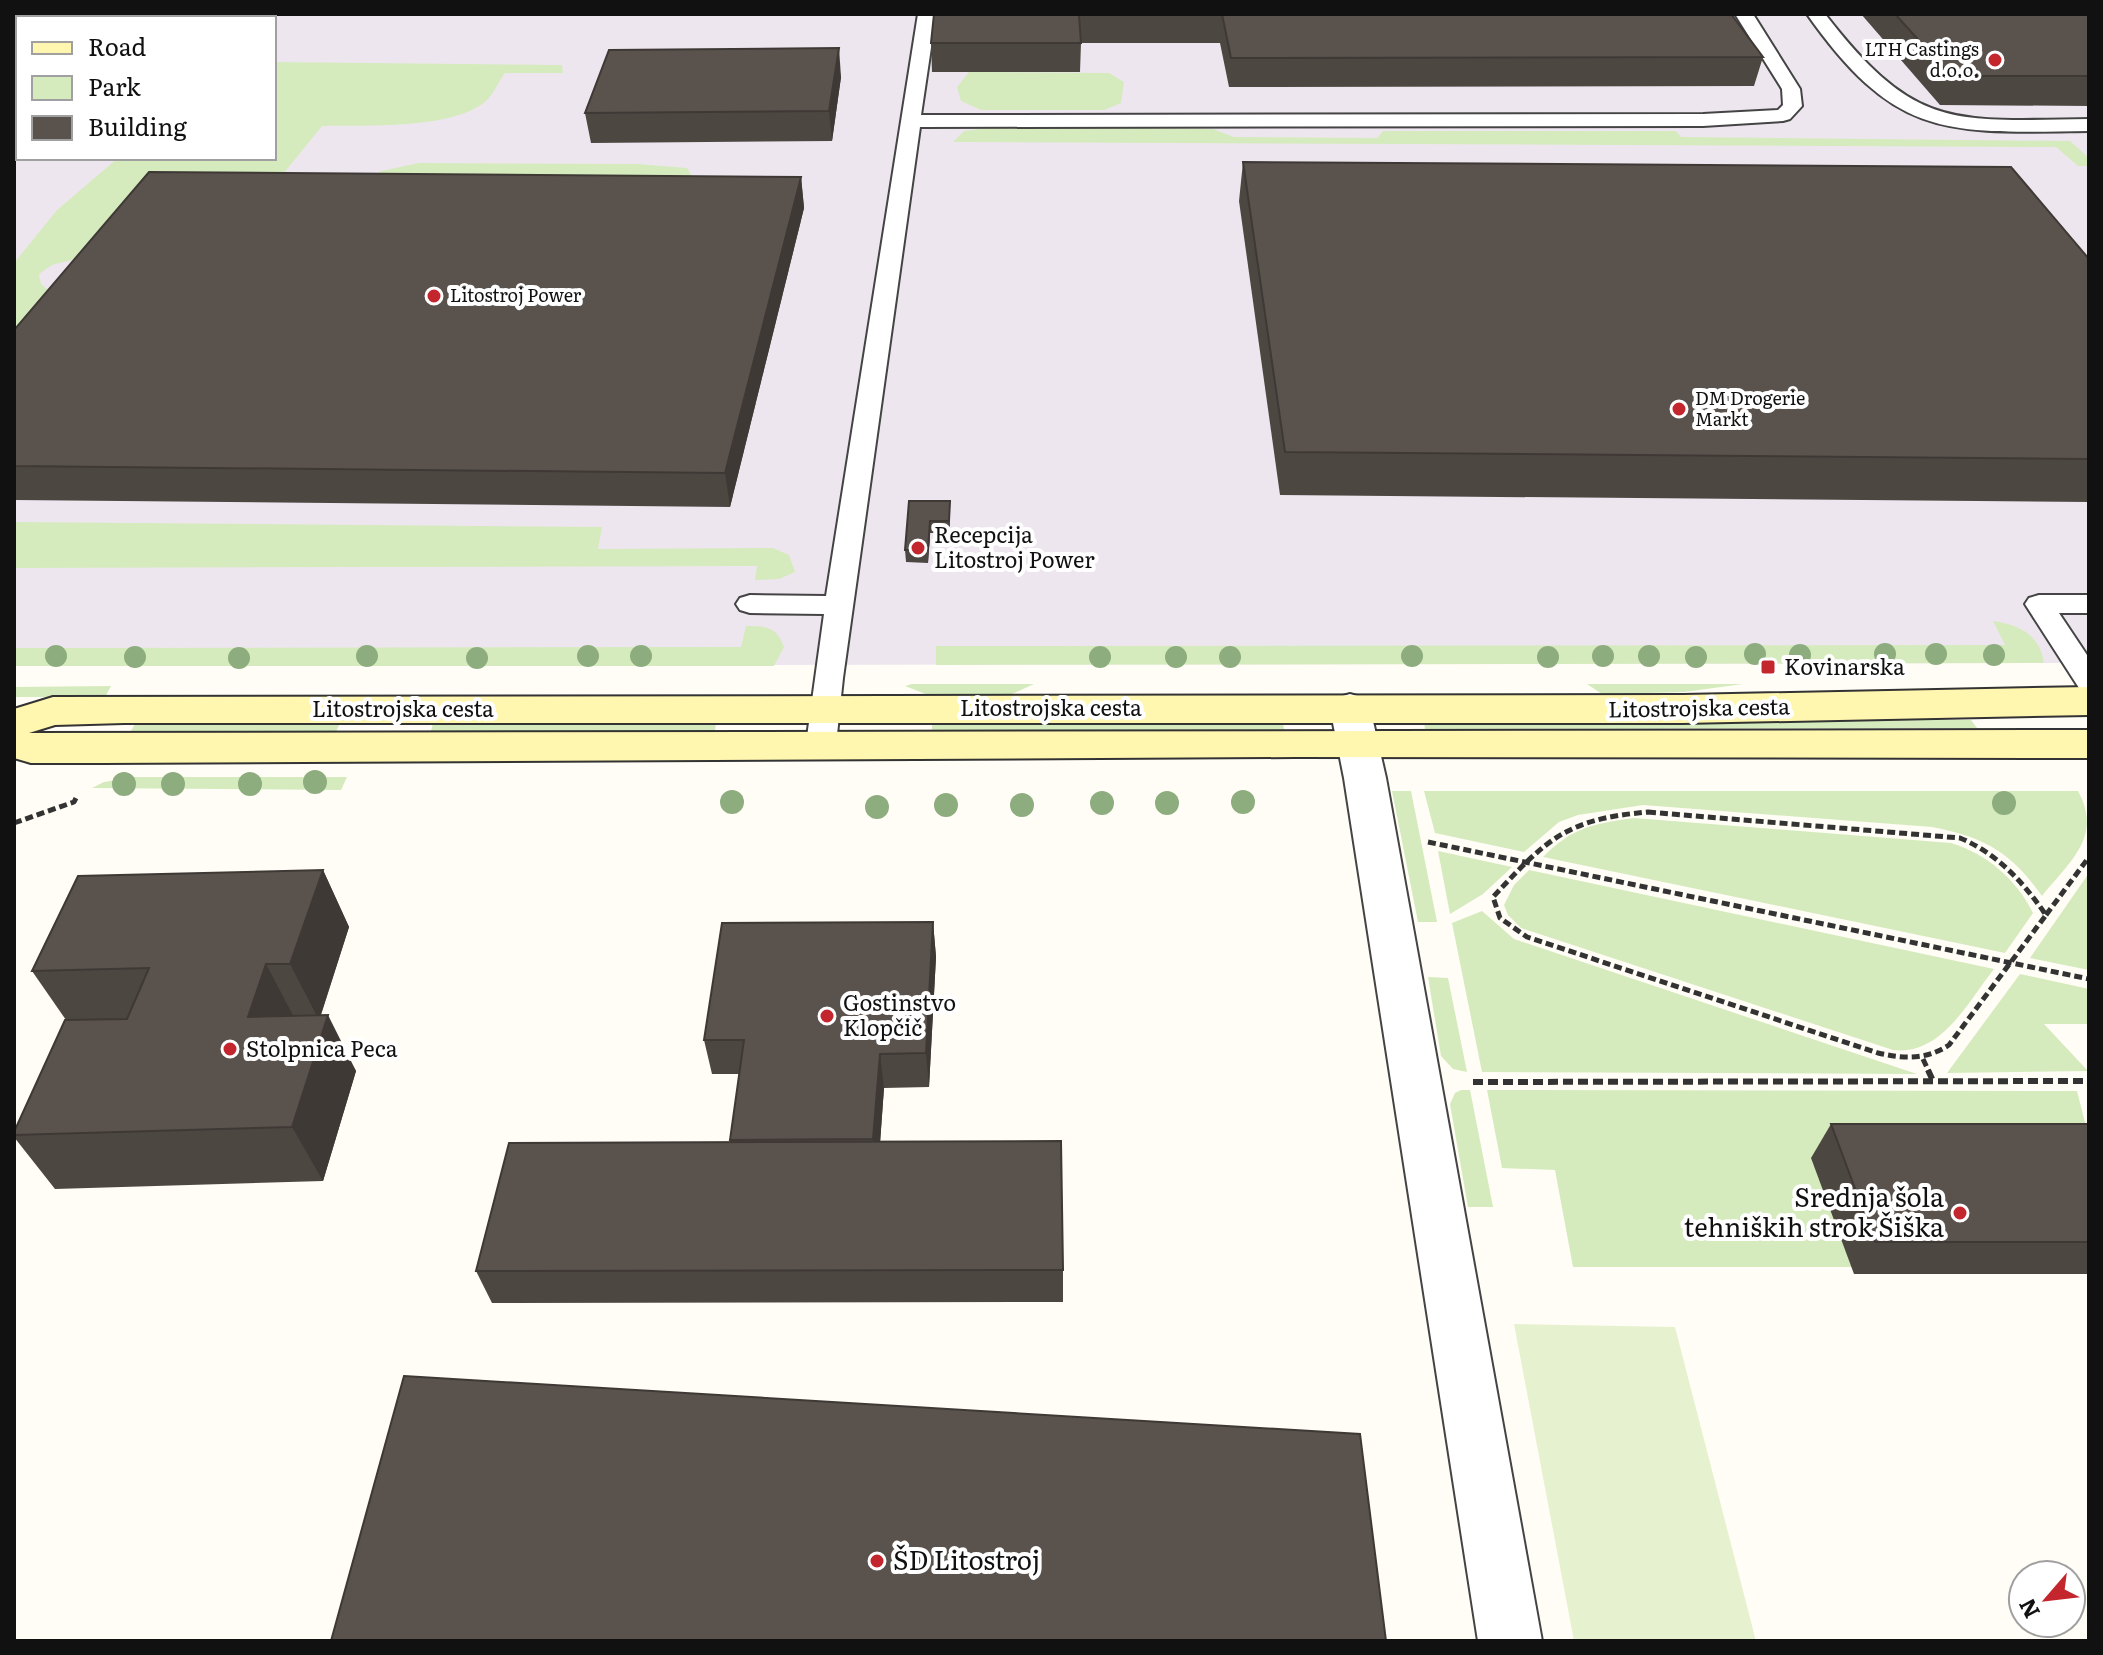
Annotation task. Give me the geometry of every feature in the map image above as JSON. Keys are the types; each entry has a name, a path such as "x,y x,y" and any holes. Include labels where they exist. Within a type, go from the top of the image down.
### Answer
{"main road":[{"name":"Litostrojska cesta","path":"1353,725 1683,709 2089,701"},
{"name":"Litostrojska cesta","path":"14,723 53,711 392,709 823,727"},
{"path":"375,748 392,709"},
{"name":"Litostrojska cesta","path":"14,743 31,749 375,748 823,727 1353,725 2089,744"}],"street":[{"path":"1353,725 1510,1641"}],"lane":[{"path":"823,727 927,14"},
{"path":"910,121 1703,120 1783,115 1793,106 1791,89 1744,14"},
{"path":"1816,14 1849,57 1885,90 1912,109 1950,120 1991,124 2089,125"},
{"path":"750,604 839,605"},
{"path":"2089,604 2039,604 2089,681"}],"path":[{"path":"15,826 74,802"},
{"path":"2047,916 2021,880 1994,855 1960,838 1648,812 1617,814 1583,822 1559,832 1493,897 1500,918 1517,932 1878,1053 1923,1059 1949,1045 2012,963 2047,916 2089,857"},
{"path":"1428,842 2089,979"},
{"path":"1923,1059 1933,1081"},
{"path":"1416,1081 2089,1081"}],"shaded area":[{"path":"2089,14 2089,663 14,666 16,86 16,160 276,160 276,16 47,16"}],"green space":[{"path":"276,62 562,65 563,73 505,73 487,100 454,117 408,124 322,126 275,184 99,253 52,265 39,274 41,284 55,296 14,350 14,263 57,210 116,160 276,160"},
{"path":"969,72 1109,73 1124,82 1121,103 1104,110 981,110 961,101 957,87"},
{"path":"1004,126 1213,129 1234,137 1377,138 1383,131 1676,131 1681,137 2070,141 2089,158 2089,166 2078,166 2056,147 953,142 964,131"},
{"path":"419,163 637,164 687,168 702,193 352,193 381,171"},
{"path":"14,522 602,527 598,549 773,548 789,555 795,572 779,579 755,580 757,566 14,568"},
{"path":"1993,621 2012,625 2027,633 2038,645 2044,663 936,665 936,646 2005,645"},
{"path":"746,626 765,627 778,635 784,647 774,666 14,666 14,648 741,647"},
{"path":"1034,684 1012,694 928,695 905,686"},
{"path":"1587,684 1743,684 1684,692 1602,694"},
{"path":"111,686 105,697 14,697 14,687"},
{"path":"1971,720 1977,728 1425,729 1424,721"},
{"path":"716,722 715,731 431,731 433,723"},
{"path":"1283,722 1284,730 932,730 932,723"},
{"path":"340,723 336,732 131,731 135,724"},
{"path":"133,777 347,777 341,790 92,788 104,782"},
{"path":"1392,791 1411,791 1437,922 1418,922"},
{"path":"1424,791 2078,791 2087,822 2080,848 2042,896 2019,868 1995,849 1967,836 1932,827 1643,805 1578,815 1559,822 1524,852 1435,833"},
{"path":"1634,818 1951,843 1977,854 1999,869 2018,889 2033,913 2005,953 1543,857 1564,839 1584,828"},
{"path":"1438,851 1512,867 1483,894 1450,914"},
{"path":"1529,870 1994,969 1963,1011 1939,1036 1910,1050 1893,1050 1521,928 1508,915 1504,905 1514,885"},
{"path":"2089,873 2089,970 2030,958"},
{"path":"1482,911 1514,939 1917,1074 1482,1072 1452,923"},
{"path":"2020,974 2089,989 2089,1024 2044,1024 2088,1071 1947,1073"},
{"path":"1428,977 1448,978 1467,1072 1453,1069 1441,1056"},
{"path":"1470,1090 1493,1207 1468,1207 1450,1104 1455,1093"},
{"path":"1487,1090 2077,1091 2089,1138 1852,1267 1573,1267 1555,1170 1502,1168"},
{"path":"1514,1324 1675,1327 1756,1641 1574,1641"}],"building":[{"path":"934,14 1222,14 1079,15 1081,43 931,43"},
{"path":"1222,14 1731,14 1763,57 1231,58"},
{"path":"1895,14 2089,14 2089,76 1951,76"},
{"path":"839,48 829,111 585,113 609,50"},
{"name":"DM Drogerie Markt","path":"1243,162 2011,167 2089,259 2089,459 1285,452"},
{"name":"Litostroj Power","path":"149,172 801,177 725,473 14,466 14,330"},
{"name":"Recepcija Litostroj Power","path":"909,501 950,501 949,521 930,521 928,550 905,550"},
{"path":"323,870 290,964 266,964 248,1017 328,1015 292,1127 14,1135 65,1020 127,1019 149,968 32,971 78,876"},
{"name":"Gostinstvo Klopčič","path":"933,922 926,1053 880,1054 873,1139 730,1140 744,1040 704,1040 722,923"},
{"name":"Srednja šola tehniških strok Šiška","path":"1831,1124 2089,1124 2089,1242 1875,1242"},
{"path":"1061,1141 1063,1270 476,1271 509,1143"},
{"name":"ŠD Litostroj","path":"404,1376 1360,1434 1386,1641 331,1641"}],"place":[{"name":"LTH Castings d.o.o.","path":"1995,60"},
{"name":"Litostroj Power","path":"434,296"},
{"name":"DM Drogerie Markt","path":"1679,409"},
{"name":"Recepcija Litostroj Power","path":"918,548"},
{"name":"Kovinarska","path":"1768,667"},
{"name":"Gostinstvo Klopčič","path":"827,1016"},
{"name":"Stolpnica Peca","path":"230,1049"},
{"name":"Srednja šola tehniških strok Šiška","path":"1960,1213"},
{"name":"ŠD Litostroj","path":"877,1561"}]}
